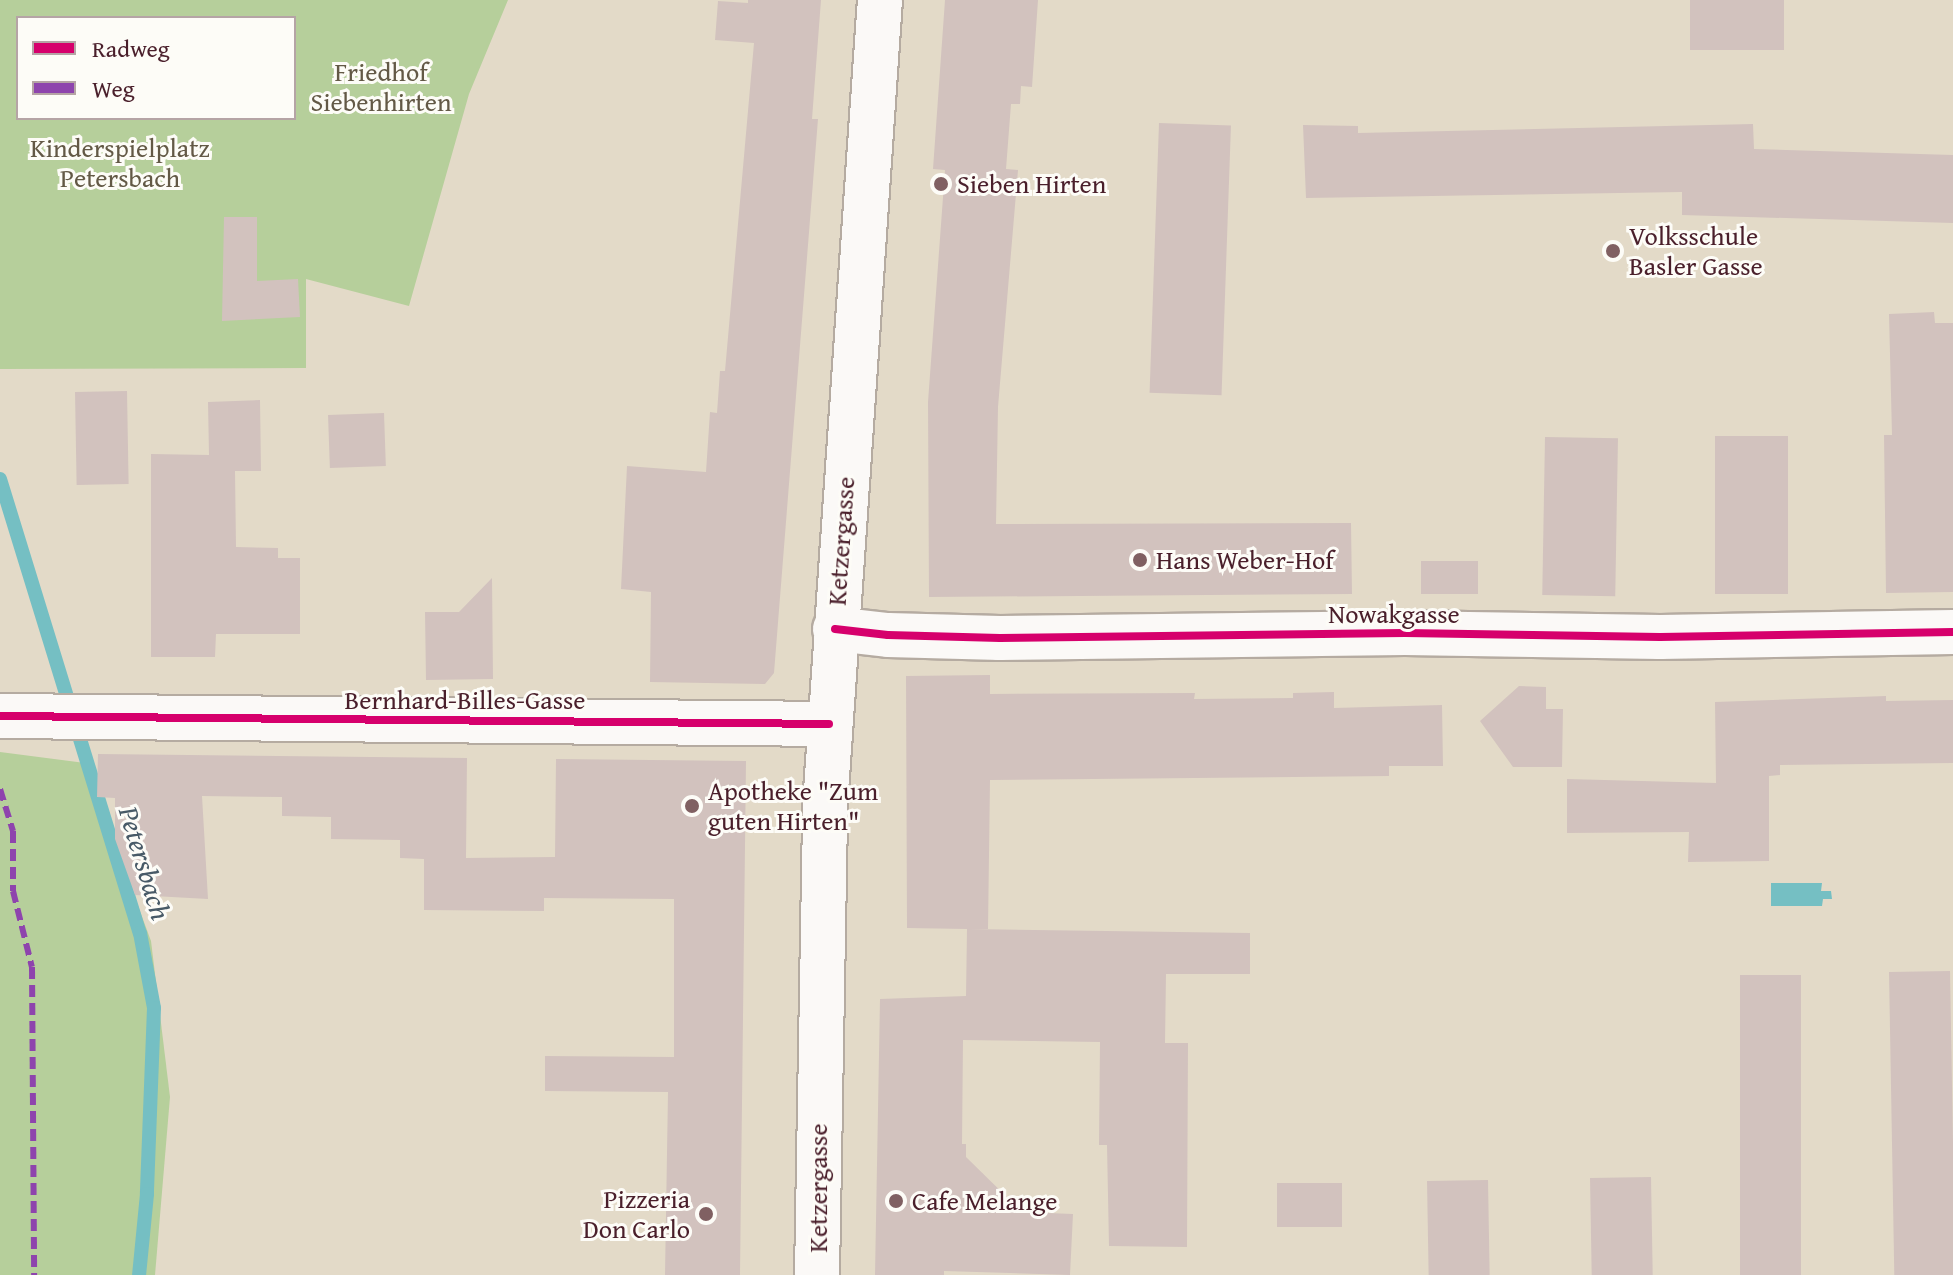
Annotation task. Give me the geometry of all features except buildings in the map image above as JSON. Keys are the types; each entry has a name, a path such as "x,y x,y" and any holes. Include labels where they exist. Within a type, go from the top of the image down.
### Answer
{"street":[{"name":"Ketzergasse","path":"817,1275 819,992 829,724 880,0"},
{"name":"Nowakgasse","path":"835,629 888,635 1000,638 1405,633 1660,637 1953,632"},
{"name":"Bernhard-Billes-Gasse","path":"11,718 829,724"}],"green space":[{"path":"0,0 508,0 469,94 409,306 306,279 306,368 0,369"},
{"path":"0,752 85,763 151,941 170,1097 155,1275 0,1275"}],"water":[{"path":"1771,883 1822,883 1821,891 1831,891 1832,899 1823,899 1822,906 1771,906"}],"waterway":[{"name":"Petersbach","path":"0,479 140,933 154,1008 147,1194 139,1275"}],"marked path":[{"path":"0,789 13,831 13,891 32,967 34,1275"}],"cycle path":[{"path":"835,629 888,635 1000,638 1405,633 1660,637 1953,632"},
{"path":"0,716 829,724"}],"place":[{"name":"Sieben Hirten","path":"941,184"},
{"name":"Volksschule Basler Gasse","path":"1613,251"},
{"name":"Hans Weber-Hof","path":"1140,560"},
{"name":"Apotheke \"Zum guten Hirten\"","path":"692,806"},
{"name":"Cafe Melange","path":"896,1201"},
{"name":"Pizzeria Don Carlo","path":"706,1214"}],"park label":[{"name":"Friedhof Siebenhirten","path":"381,87"},
{"name":"Kinderspielplatz Petersbach","path":"120,163"}]}
